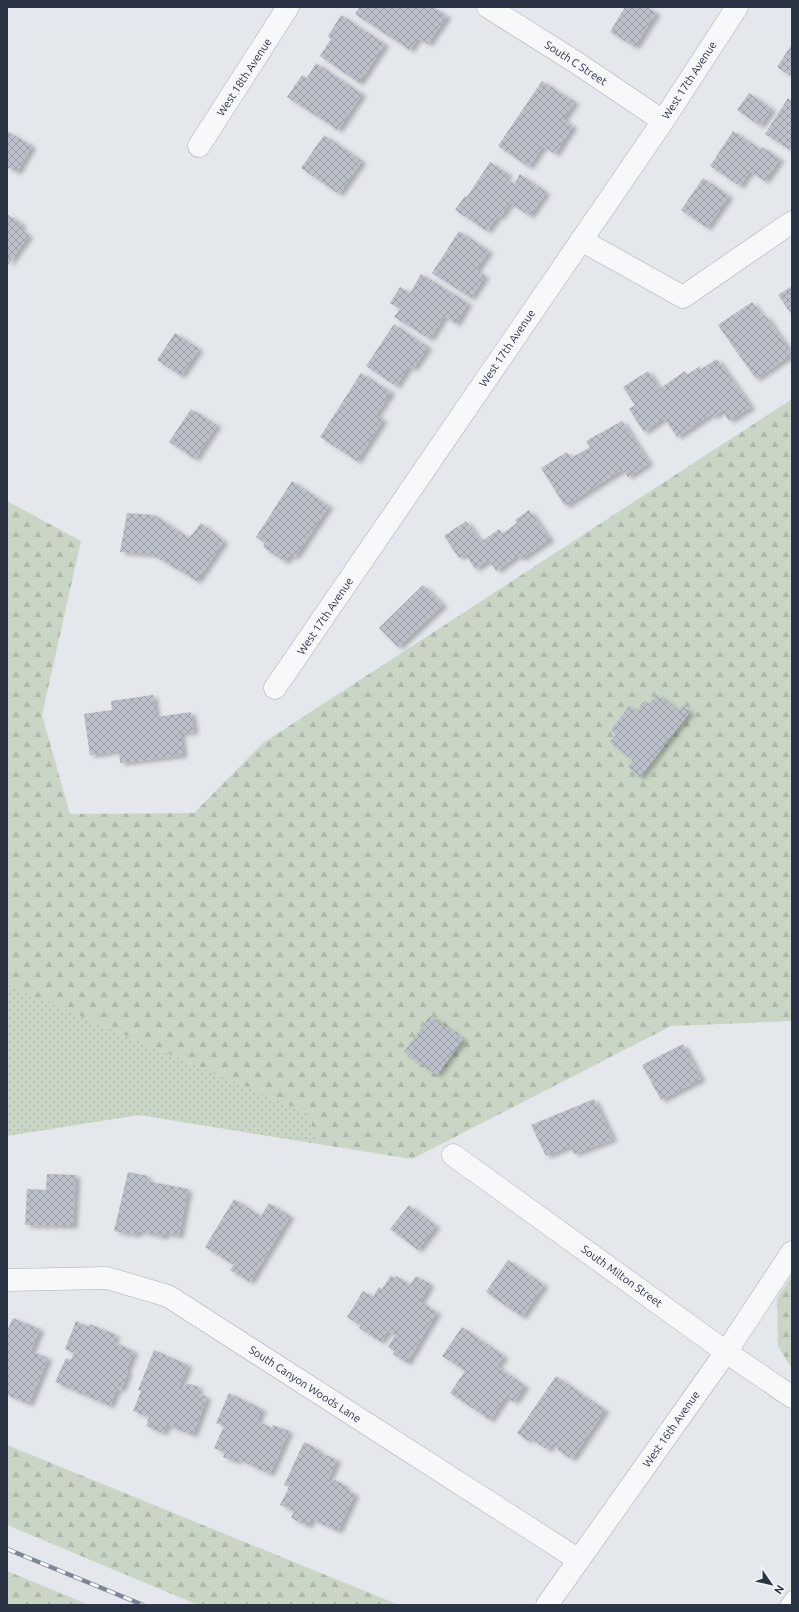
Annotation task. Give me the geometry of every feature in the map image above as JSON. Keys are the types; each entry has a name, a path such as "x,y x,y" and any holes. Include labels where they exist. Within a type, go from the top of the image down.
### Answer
{"street":[{"name":"West 18th Avenue","path":"199,146 288,7"},
{"name":"South C Street","path":"488,7 577,63 663,121"},
{"name":"West 17th Avenue","path":"275,688 663,121 737,7"},
{"path":"581,240 683,297 792,222"},
{"name":"South Milton Street","path":"453,1155 726,1352 792,1397"},
{"name":"West 16th Avenue","path":"547,1605 726,1352 792,1252"},
{"name":"South Canyon Woods Lane","path":"7,1280 108,1278 168,1296 579,1560"}],"lane":[{"path":"786,1605 792,1597"}],"green space":[{"path":"792,399 792,1021 671,1026 412,1159 318,1144 308,1113 7,985 7,501 81,541 42,715 70,814 194,813 263,743"},
{"path":"7,985 308,1113 318,1144 139,1115 7,1136"},
{"path":"792,1276 792,1369 778,1346 777,1298"},
{"path":"7,1445 399,1605 198,1605 7,1525"},
{"path":"7,1571 89,1605 7,1605"}],"building":[{"path":"360,7 433,7 447,16 428,44 418,38 410,50 355,14"},
{"path":"625,7 647,7 656,13 635,47 610,32"},
{"path":"341,15 385,44 359,83 320,56 331,39 328,36"},
{"path":"792,44 792,77 777,67"},
{"path":"316,63 362,94 338,130 287,97 302,75 307,78"},
{"path":"542,81 575,102 563,119 573,126 555,154 543,146 529,167 498,146"},
{"path":"749,93 772,109 760,126 737,110"},
{"path":"788,98 792,101 792,151 765,134"},
{"path":"7,131 32,146 17,172 7,167"},
{"path":"733,131 760,149 762,147 780,159 765,181 750,171 740,186 710,166"},
{"path":"324,135 362,161 339,194 301,168"},
{"path":"490,162 508,174 505,179 514,184 520,174 546,192 530,216 510,203 487,231 455,210 465,196 467,197"},
{"path":"703,178 729,196 707,228 681,210"},
{"path":"7,214 22,224 20,229 29,235 8,265"},
{"path":"459,231 489,251 476,270 485,276 471,298 432,273"},
{"path":"421,274 468,303 456,324 444,316 430,339 394,317 400,309 390,303 400,287 410,293"},
{"path":"792,286 792,315 778,295"},
{"path":"752,302 763,317 765,315 792,354 756,379 718,325"},
{"path":"394,324 428,347 413,369 409,366 396,386 366,366"},
{"path":"175,333 199,349 181,376 157,360"},
{"path":"717,359 751,407 729,421 722,410 713,417 711,414 677,437 664,418 644,432 629,409 635,405 623,387 648,371 659,389 685,371 687,375 700,366 701,369"},
{"path":"361,373 391,392 376,415 383,420 357,461 320,437"},
{"path":"191,409 217,425 195,459 169,442"},
{"path":"622,421 649,463 628,477 623,469 565,506 541,468 567,452 571,458 590,447 586,441"},
{"path":"292,481 329,506 295,557 290,555 285,562 263,547 265,543 256,537"},
{"path":"529,510 550,539 521,559 518,555 496,571 489,560 475,569 465,554 459,558 444,536 466,521 481,542 499,529 502,534 517,523 515,520"},
{"path":"127,513 154,515 189,538 201,523 224,541 197,581 153,555 120,552"},
{"path":"423,585 443,605 398,647 379,628"},
{"path":"153,695 156,717 191,712 194,732 180,733 183,755 120,763 119,751 90,755 84,714 112,710 111,701"},
{"path":"657,695 678,711 682,706 690,712 640,777 628,767 633,760 610,742 616,735 611,730 629,706 637,711 645,701 649,704"},
{"path":"430,1016 463,1039 437,1075 404,1052"},
{"path":"683,1044 701,1079 661,1100 642,1065"},
{"path":"594,1099 613,1139 574,1154 570,1146 546,1156 531,1125"},
{"path":"128,1172 148,1176 147,1181 188,1189 179,1236 165,1233 164,1237 138,1231 137,1235 114,1231"},
{"path":"47,1174 76,1175 73,1226 25,1225 27,1189 46,1190"},
{"path":"234,1199 261,1216 269,1203 290,1216 250,1282 230,1270 234,1265 205,1247"},
{"path":"409,1205 436,1226 418,1250 390,1229"},
{"path":"508,1260 544,1285 522,1317 486,1292"},
{"path":"391,1275 395,1278 396,1276 410,1285 416,1276 430,1284 420,1302 437,1312 407,1363 393,1354 394,1351 388,1347 395,1335 388,1331 381,1342 359,1328 361,1326 347,1317 363,1291 373,1297 379,1287 382,1289"},
{"path":"13,1318 40,1329 31,1351 48,1358 29,1404 7,1395 7,1331"},
{"path":"76,1321 89,1327 90,1324 116,1335 113,1342 134,1351 126,1371 128,1372 121,1390 117,1388 110,1406 55,1382 66,1358 71,1360 74,1353 65,1349"},
{"path":"462,1327 504,1356 497,1366 525,1386 514,1402 506,1396 490,1420 450,1393 465,1371 442,1356"},
{"path":"154,1350 188,1365 179,1387 184,1389 186,1383 199,1387 197,1393 207,1397 193,1435 167,1425 163,1433 146,1426 149,1417 133,1411 141,1391 138,1390"},
{"path":"556,1376 605,1410 572,1459 557,1450 559,1447 553,1443 548,1450 530,1438 528,1441 517,1433"},
{"path":"229,1393 262,1409 257,1421 272,1428 273,1425 289,1431 270,1474 238,1459 236,1462 223,1457 225,1453 214,1448 224,1426 216,1423"},
{"path":"304,1442 319,1450 319,1452 337,1460 327,1482 331,1483 333,1479 346,1486 345,1489 355,1494 338,1531 311,1519 308,1526 291,1518 294,1511 280,1505 289,1487 284,1485"}],"railway":[{"path":"7,1549 143,1605"}]}
